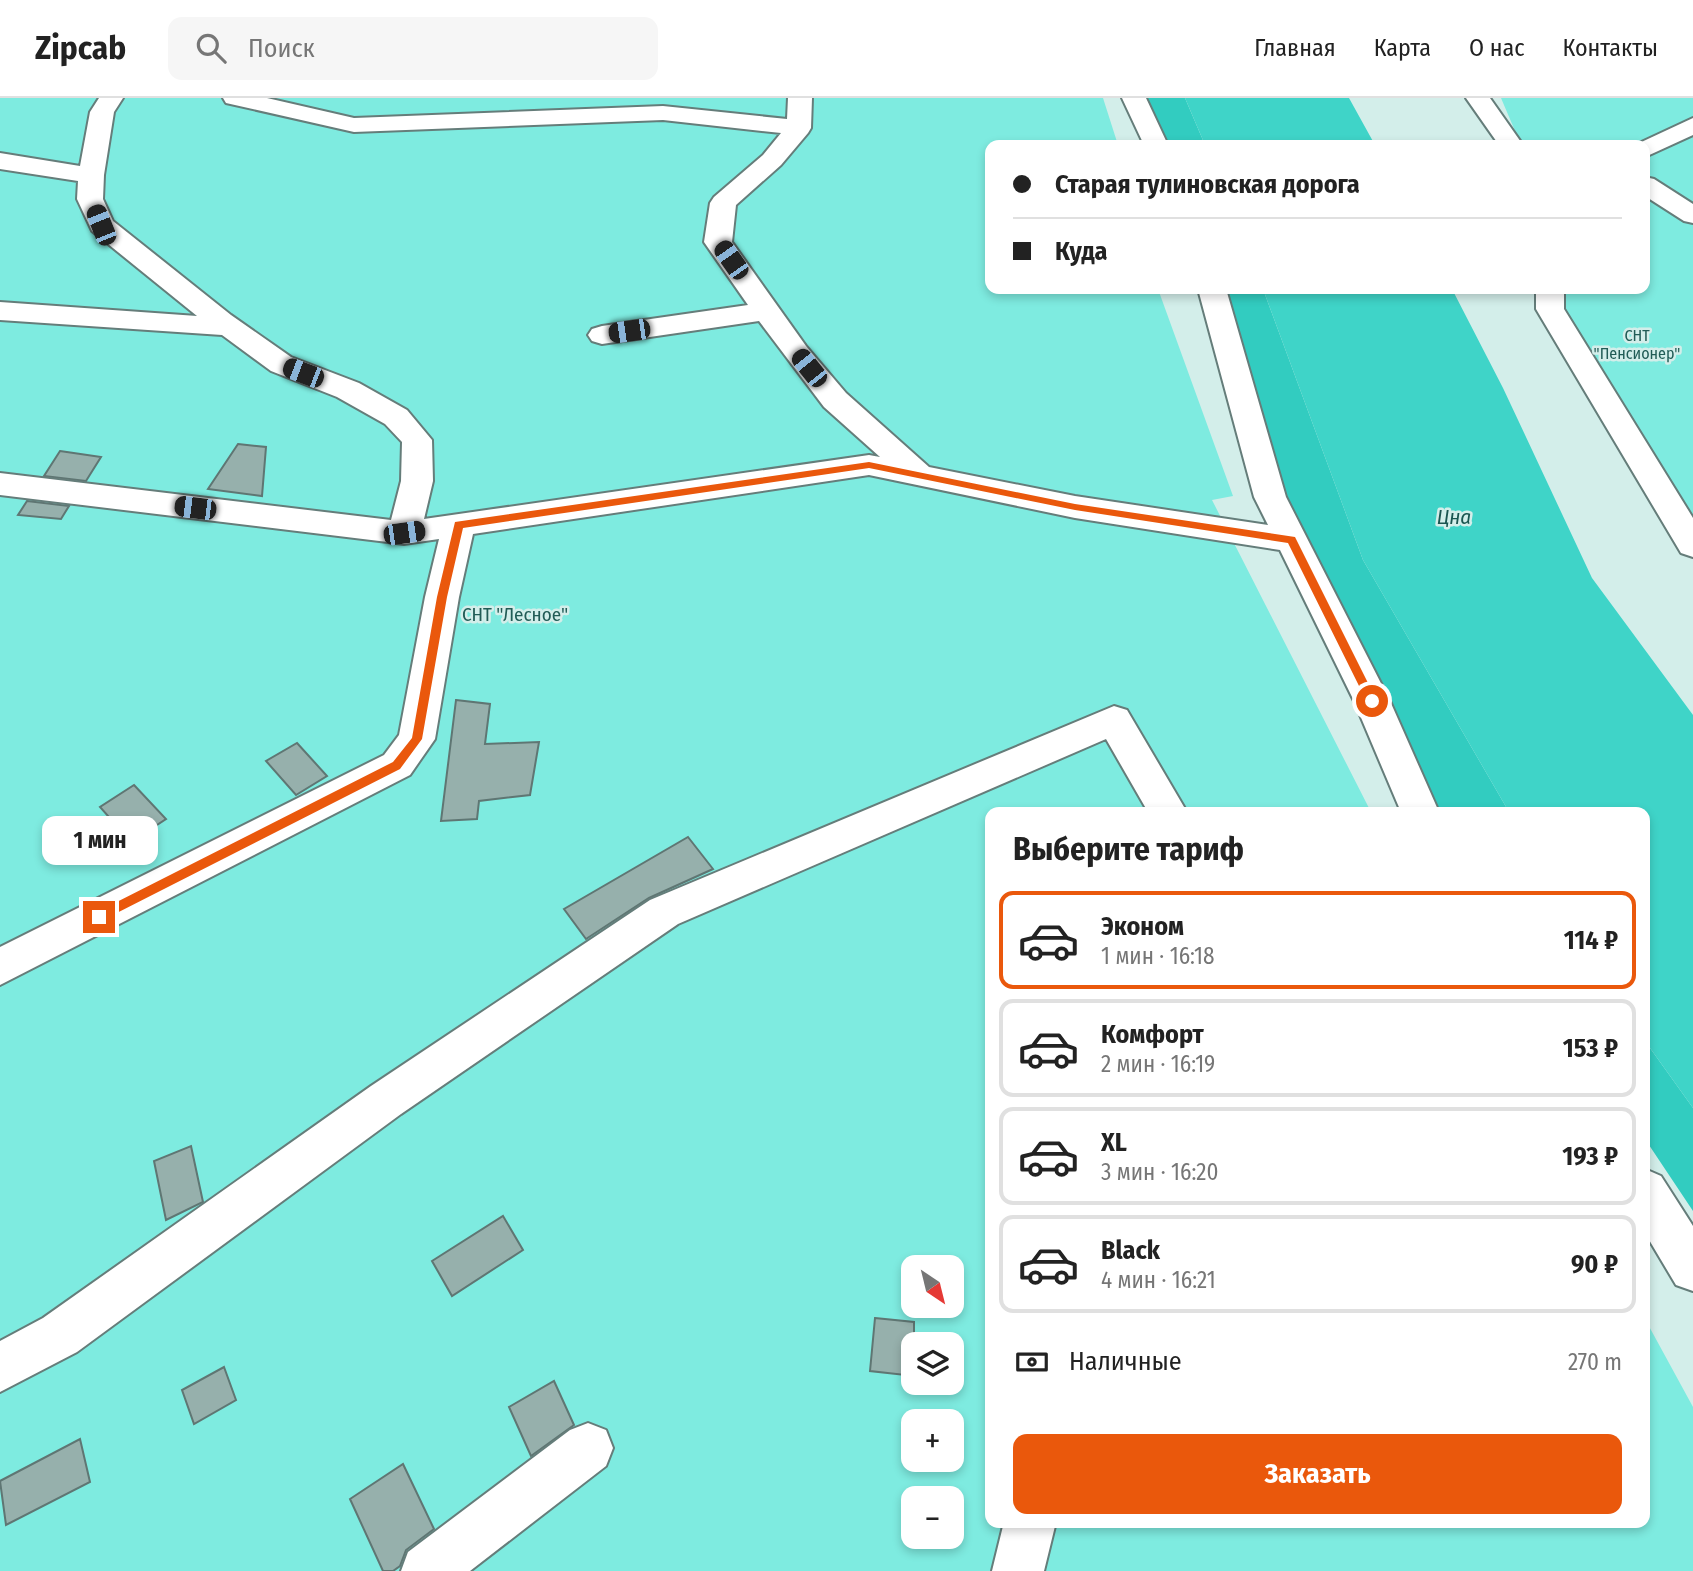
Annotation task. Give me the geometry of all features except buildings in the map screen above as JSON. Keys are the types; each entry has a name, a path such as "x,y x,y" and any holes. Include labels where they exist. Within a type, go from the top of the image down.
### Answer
{"street":[{"path":"111,98 103,112 91,175 90,199 101,225 221,321 281,364 348,390 396,417 417,440 417,481 404,533"},
{"path":"235,98 354,125 663,113 799,128"},
{"path":"800,98 799,128 772,160 723,204 718,242 766,311 835,400 921,475"},
{"path":"1135,98 1154,140"},
{"path":"1478,98 1507,140"},
{"path":"1650,146 1693,125"},
{"path":"0,161 91,175"},
{"path":"1650,187 1693,215"},
{"path":"1213,294 1270,497 1372,701 1418,807"},
{"path":"1550,294 1550,309 1693,545"},
{"path":"0,311 232,327"},
{"path":"602,335 766,311"},
{"path":"0,484 404,533 869,465 1075,507 1292,540"},
{"path":"0,967 397,765 417,739 442,597 459,525"},
{"path":"0,1368 60,1335 386,1100 664,912 1114,720 1165,807"},
{"path":"1650,1199 1693,1268"},
{"path":"428,1571 588,1448"},
{"path":"1018,1571 1029,1528"}],"green space":[{"name":"СНТ \"Лесное\"","path":"0,98 1103,98 1116,140 985,140 985,294 1160,294 1233,496 1212,500 1368,807 985,807 985,1528 1650,1528 1650,1328 1693,1407 1693,1571 0,1571"},
{"name":"СНТ \"Пенсионер\"","path":"1501,98 1693,98 1693,537 1572,338 1559,294 1650,294 1650,140 1519,140"}],"shaded area":[{"path":"1133,98 1185,98 1203,140 1149,140"},
{"path":"1208,294 1265,294 1363,560 1506,807 1438,807 1313,577"},
{"path":"1650,1048 1693,1108 1693,1211 1650,1146"}],"water":[{"path":"1185,98 1349,98 1372,140 1203,140"},
{"name":"Цна","path":"1265,294 1455,294 1503,388 1592,578 1693,715 1693,1108 1650,1048 1650,807 1506,807 1363,560"}],"route":[{"path":"99,917 397,765 417,739 442,597 459,525 869,465 1075,507 1292,540 1372,701"}]}
